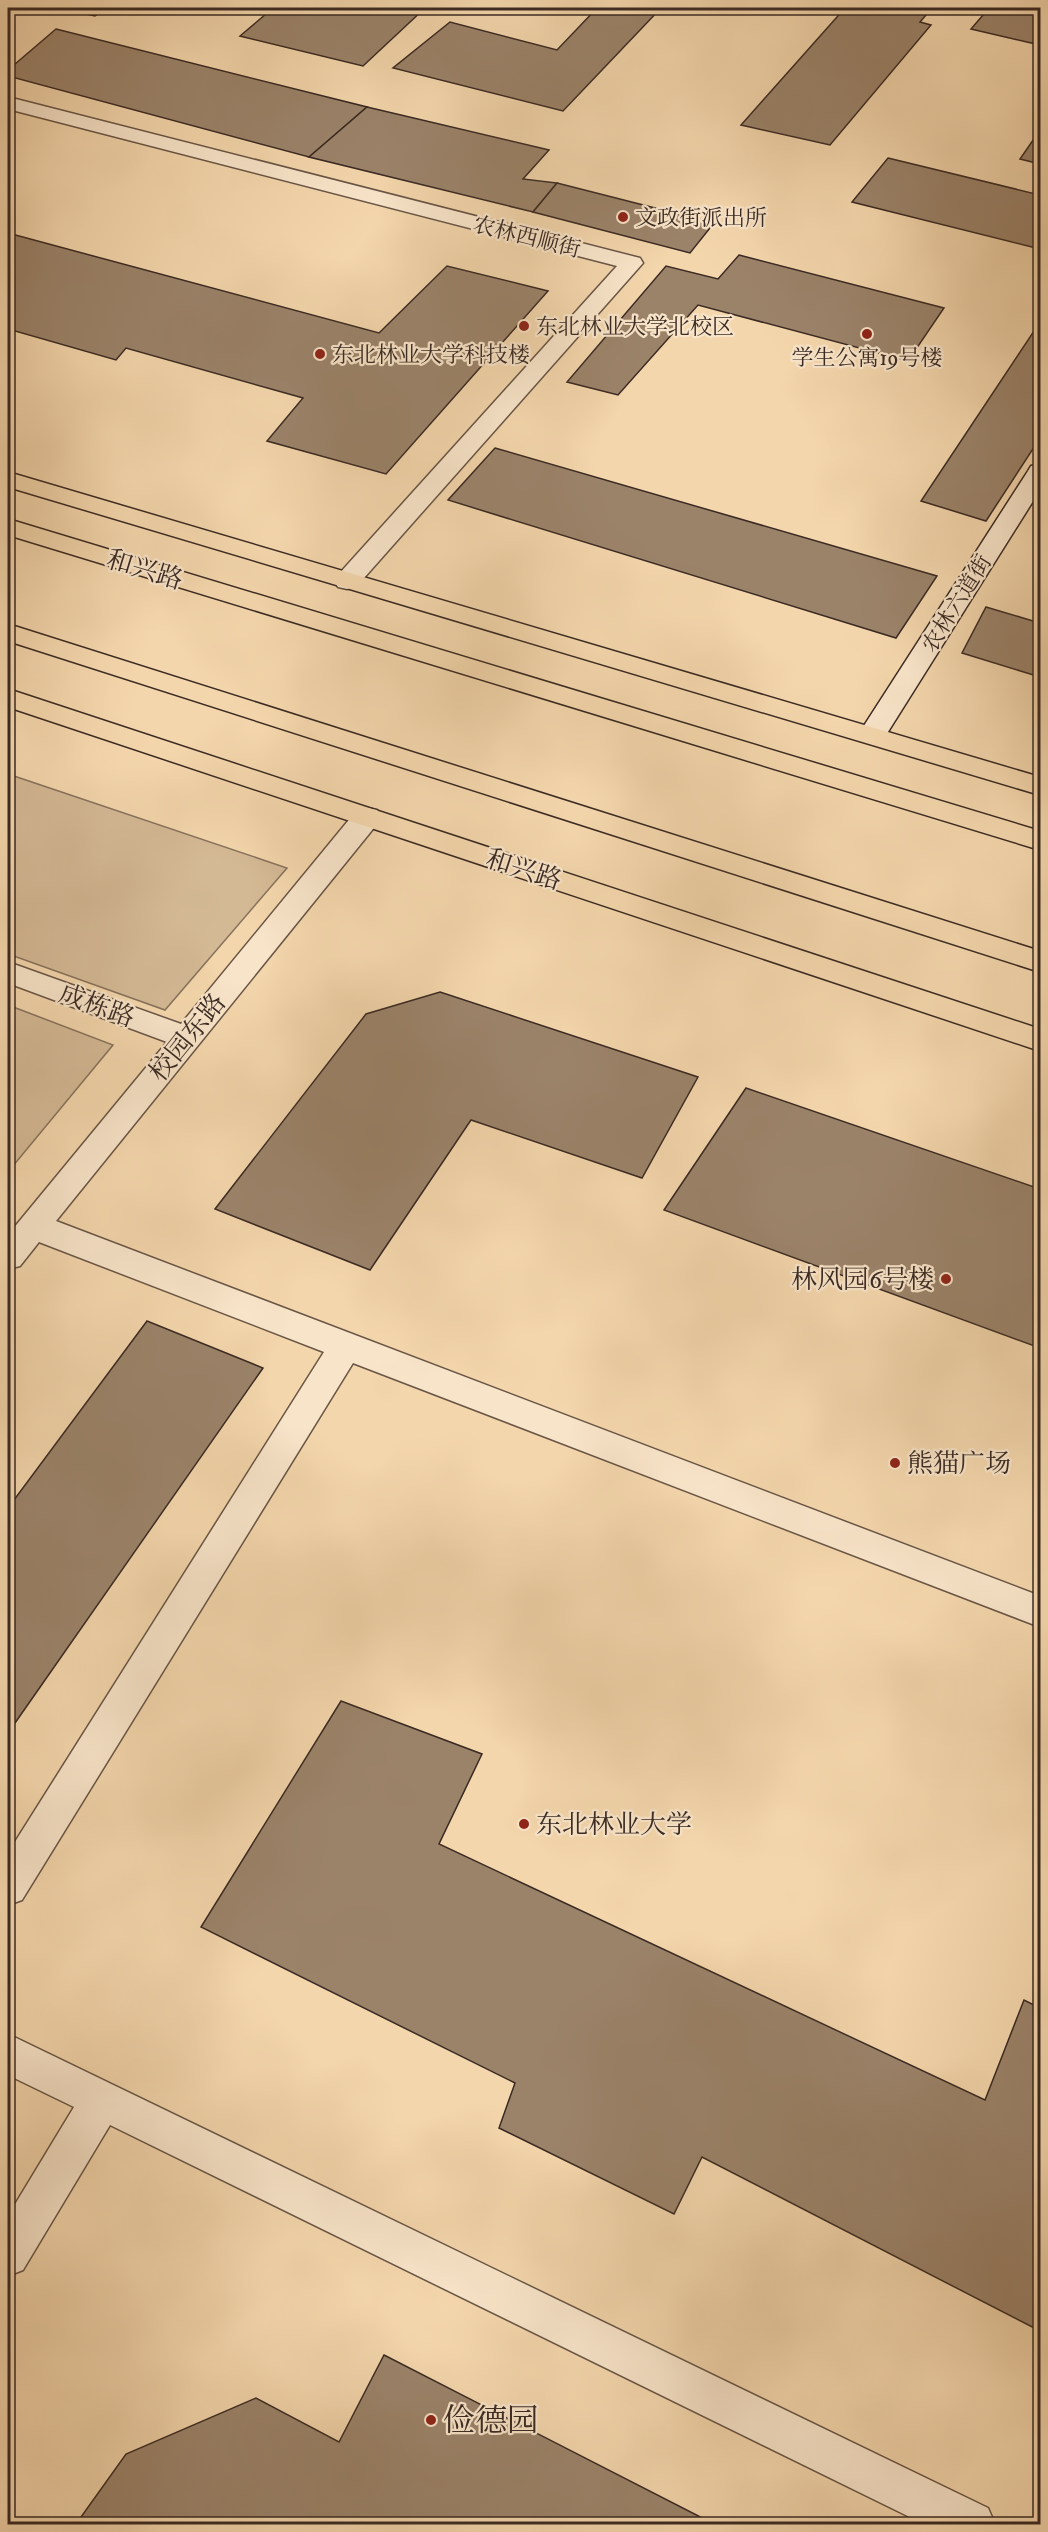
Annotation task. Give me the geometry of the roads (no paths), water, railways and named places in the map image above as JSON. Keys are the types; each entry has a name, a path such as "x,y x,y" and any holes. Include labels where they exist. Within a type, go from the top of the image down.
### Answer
{"highway":[{"name":"和兴路","path":"8,479 1041,786"},
{"name":"和兴路","path":"8,527 1041,841"},
{"path":"8,632 1041,962"},
{"name":"和兴路","path":"8,698 1041,1040"}],"street":[{"name":"农林西顺街","path":"8,102 632,262 347,581"},
{"name":"农林六道街","path":"872,735 1041,471"},
{"name":"校园东路","path":"8,1257 367,817"},
{"name":"成栋路","path":"8,972 186,1037"},
{"path":"33,1226 1041,1612"},
{"path":"8,1887 346,1346"},
{"path":"8,2054 972,2524"},
{"path":"8,2255 102,2100"}],"place":[{"name":"文政街派出所","path":"623,217"},
{"name":"东北林业大学北校区","path":"524,326"},
{"name":"学生公寓19号楼","path":"867,334"},
{"name":"东北林业大学科技楼","path":"320,354"},
{"name":"林风园6号楼","path":"946,1279"},
{"name":"熊猫广场","path":"895,1463"},
{"name":"东北林业大学","path":"524,1824"},
{"name":"俭德园","path":"431,2420"}]}
